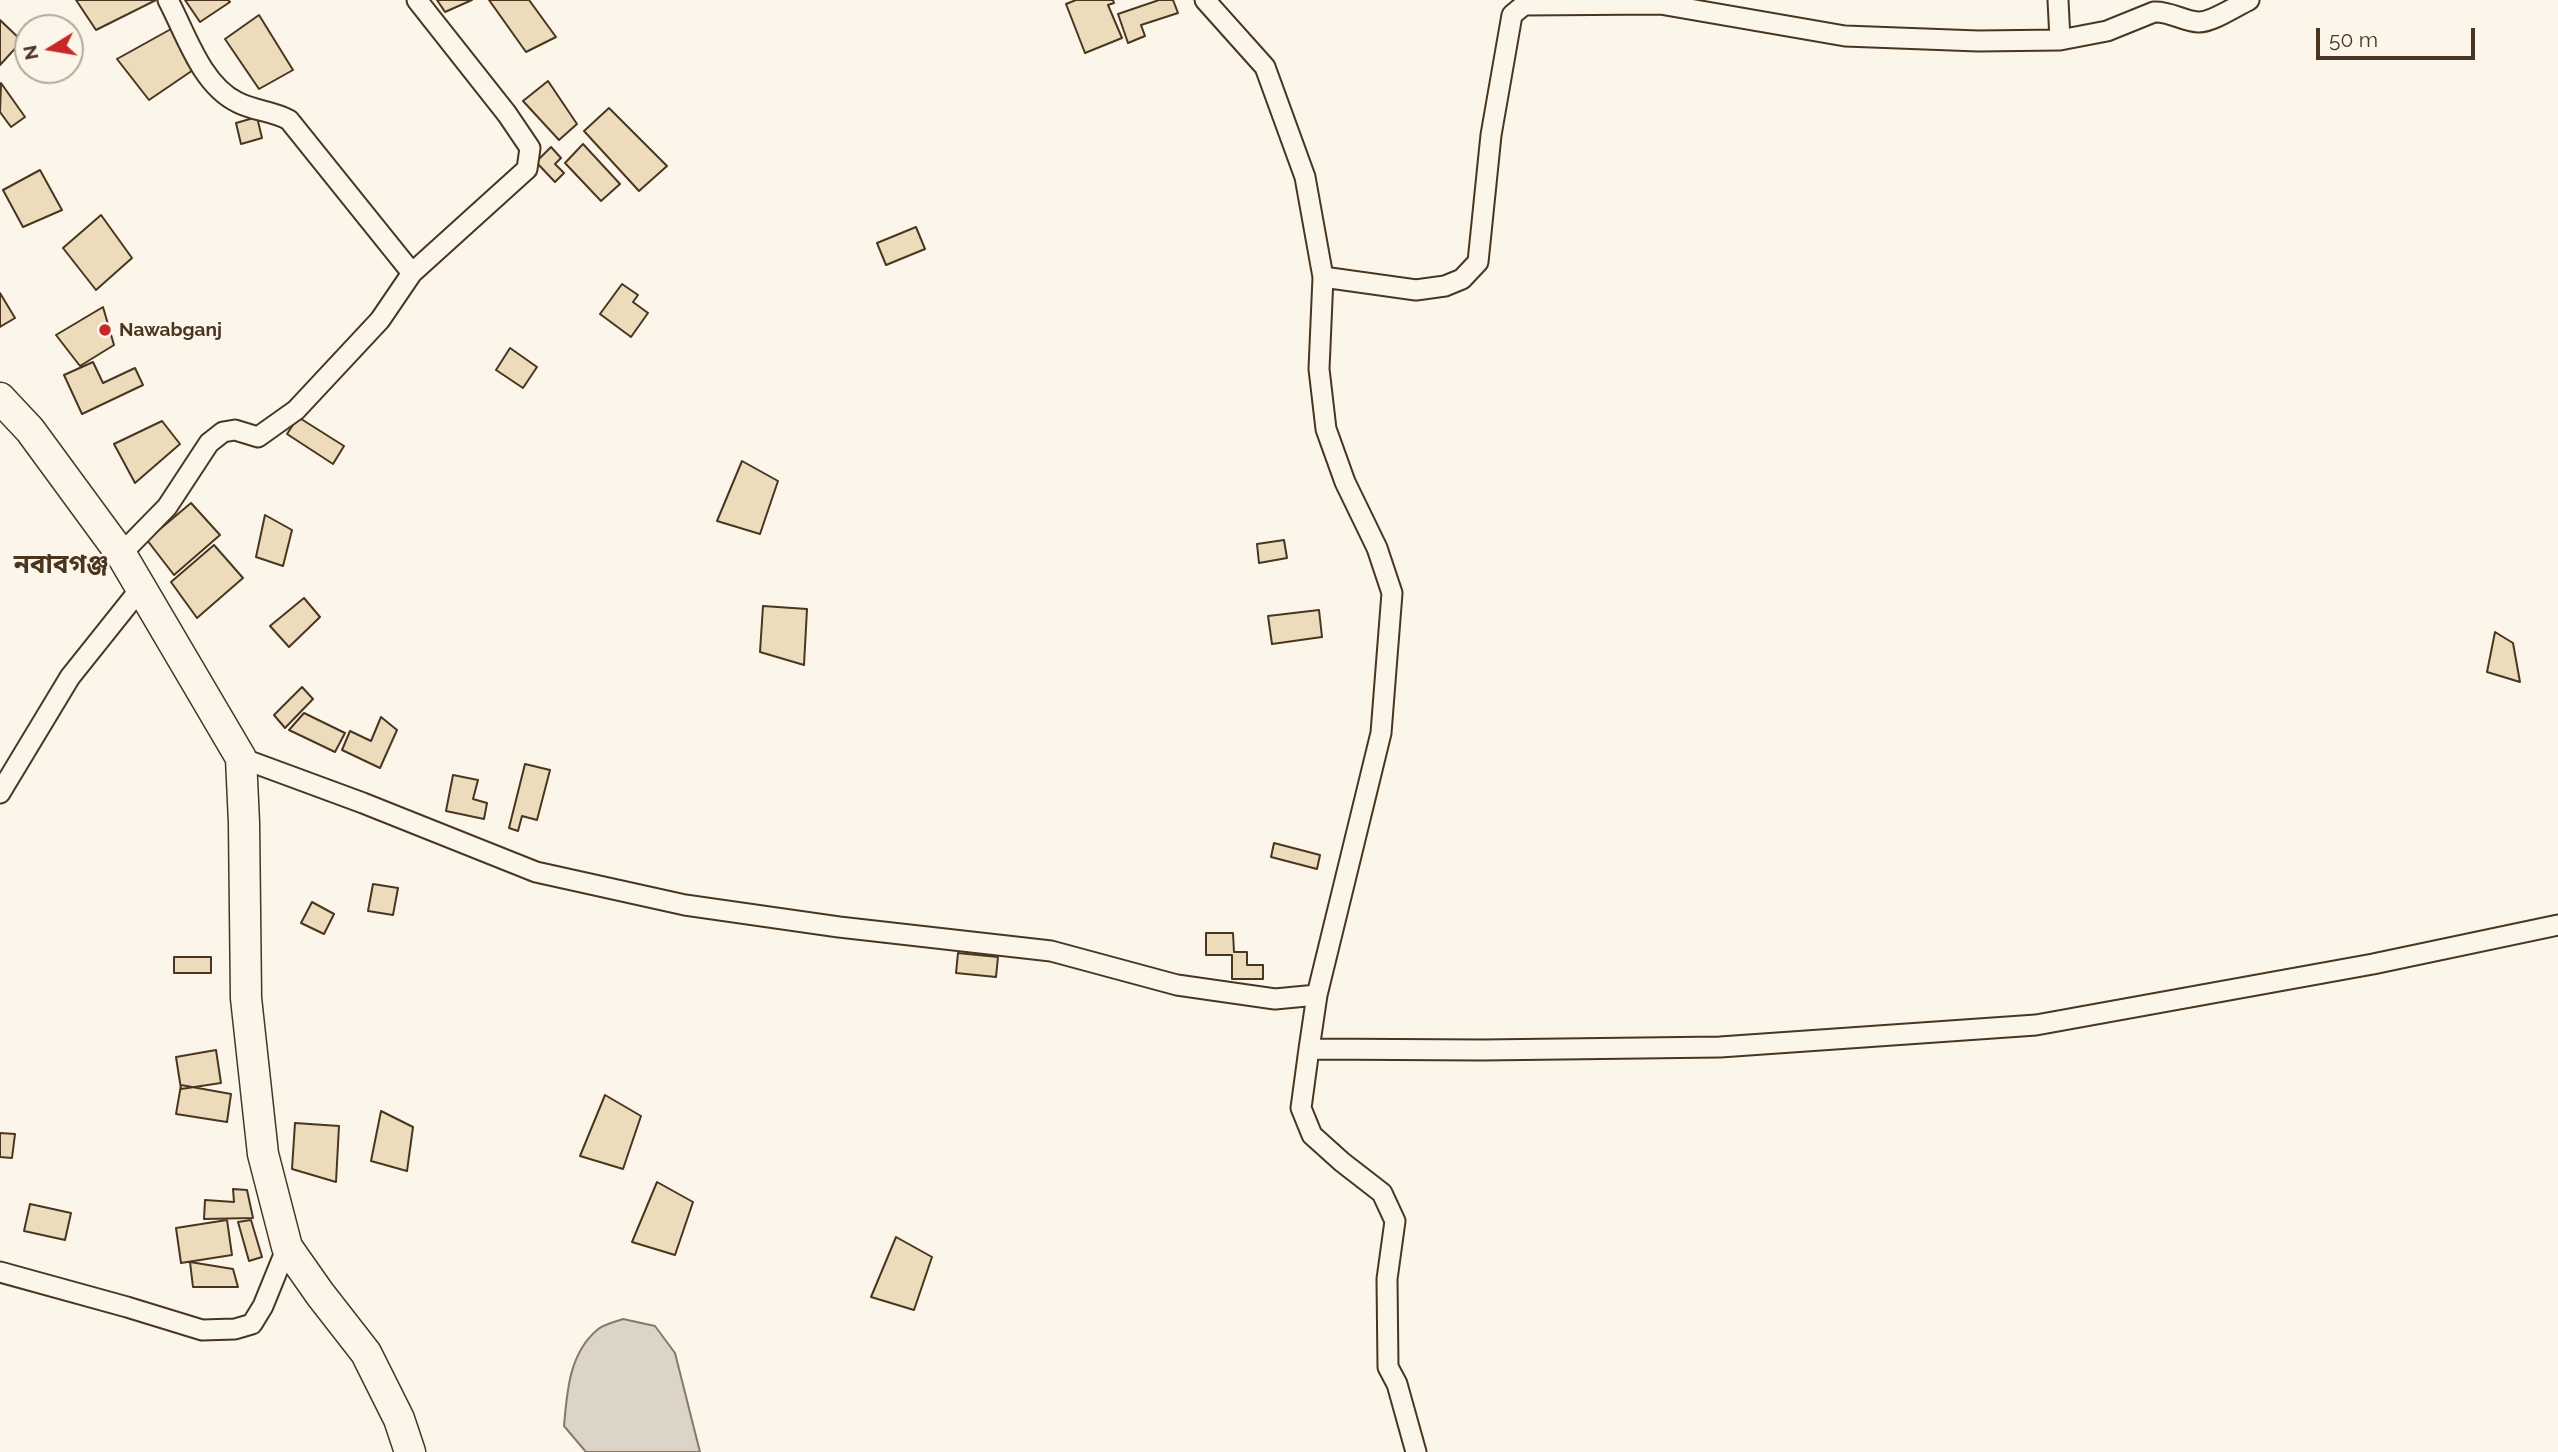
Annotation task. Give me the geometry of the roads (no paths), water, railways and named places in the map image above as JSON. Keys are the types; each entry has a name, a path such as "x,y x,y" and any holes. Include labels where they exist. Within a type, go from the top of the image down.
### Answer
{"main road":[{"path":"0,398 30,430 121,554 241,758 246,998 263,1154 287,1247 366,1353 398,1419 410,1452"}],"street":[{"path":"168,0 204,71 224,94 240,104 278,114 289,120 412,273"},
{"path":"121,554 167,507 209,443 223,432 235,430 258,437 296,410 380,320 412,273 527,169 531,156 530,148 507,114 417,0"},
{"path":"1205,0 1265,67 1305,177 1323,276 1319,369 1326,429 1345,482 1377,548 1392,593 1381,733 1317,995 1301,1108 1312,1135 1382,1193 1395,1222 1387,1279 1388,1367 1397,1384 1416,1452"},
{"path":"2058,0 2060,40"},
{"path":"1323,276 1416,290 1445,286 1462,279 1478,262 1491,135 1512,15 1524,5 1660,4 1845,36 1978,41 2060,40 2107,31 2154,12 2197,22 2210,21 2249,0"},
{"path":"0,793 70,677 141,588"},
{"path":"241,758 536,872 671,902 839,927 1051,951 1177,985 1263,998 1317,995"},
{"path":"1309,1049 1483,1051 1720,1047 2036,1025 2373,964 2558,925"},
{"path":"0,1272 202,1330 234,1329 251,1324 257,1315 287,1247"}],"place":[{"name":"Nawabganj","path":"105,330"}],"district":[{"name":"নবাবগঞ্জ","path":"61,565"}]}
